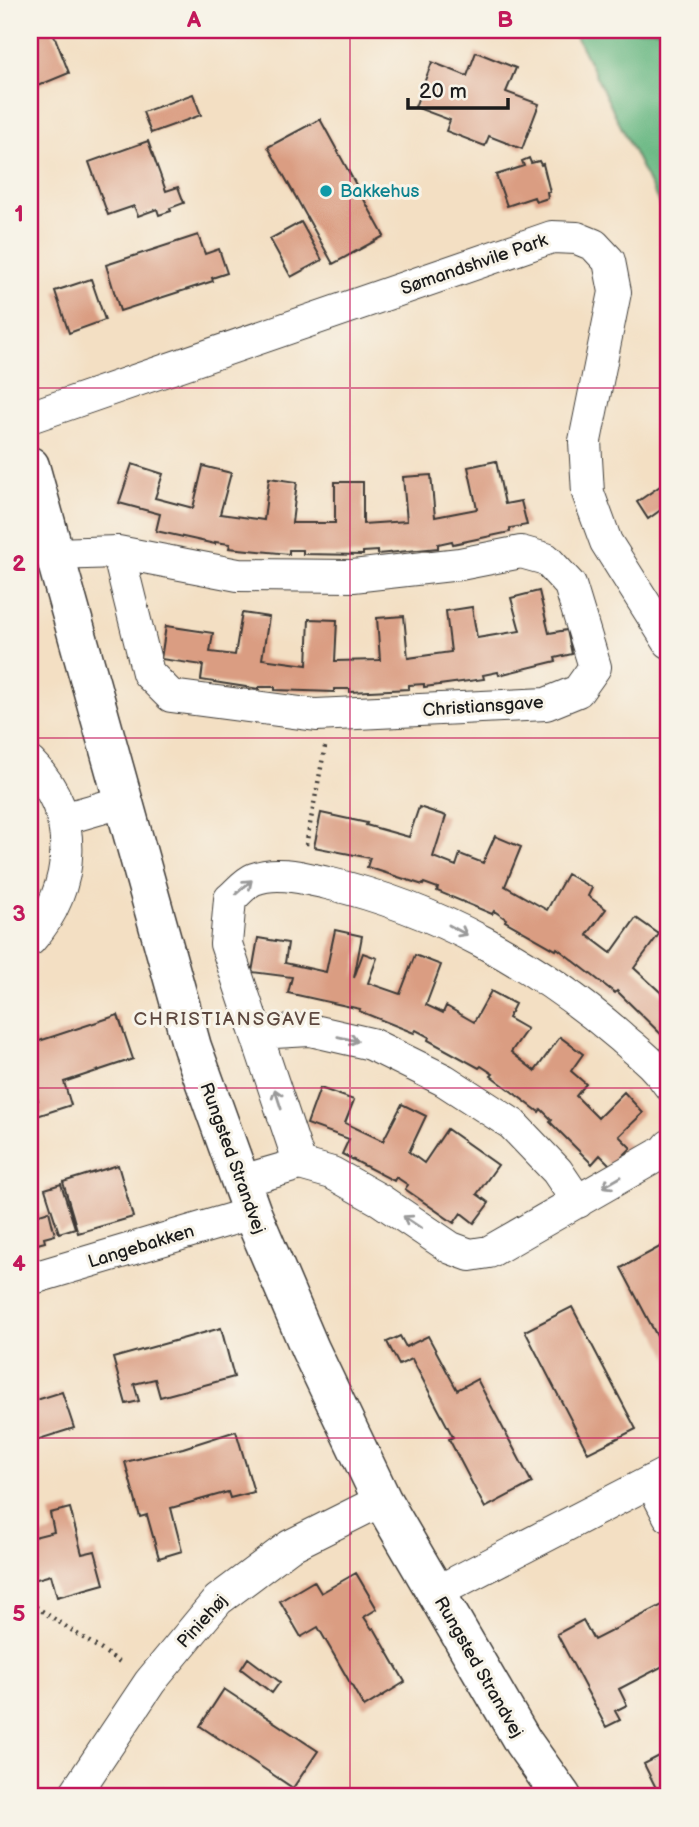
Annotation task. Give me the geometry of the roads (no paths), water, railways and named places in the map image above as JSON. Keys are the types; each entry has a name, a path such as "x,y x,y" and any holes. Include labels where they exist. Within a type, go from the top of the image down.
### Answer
{"main road":[{"name":"Rungsted Strandvej","path":"30,466 192,1048 247,1197 310,1349 382,1500 523,1742 562,1797"}],"street":[{"name":"Sømandshvile Park","path":"30,417 552,237 577,238 594,245 609,261 615,292 585,441 588,493 606,542 669,642"},
{"name":"Christiansgave","path":"54,554 118,552 238,575 353,576 460,564 521,552 546,559 570,585 595,667 578,691 546,704 316,715 171,696 148,673 118,552"},
{"path":"30,762 51,790 63,819 67,855 61,890 45,923 30,940"},
{"path":"63,819 122,802"},
{"path":"300,1164 226,944 230,899 253,879 289,875 362,891 446,924 527,968 590,1010 660,1071 669,1084"},
{"path":"256,1033 310,1030 371,1044 443,1080 512,1124 557,1171 578,1202"},
{"path":"247,1197 300,1164 332,1173 380,1200 451,1248 470,1255 489,1252 666,1151 669,1146"},
{"name":"Langebakken","path":"30,1279 247,1197"},
{"path":"435,1592 660,1477 669,1516"},
{"name":"Piniehøj","path":"73,1797 150,1682 218,1600 289,1546 382,1500"}],"place":[{"name":"Bakkehus","path":"326,191"}],"district":[{"name":"CHRISTIANSGAVE","path":"228,1018"}]}
